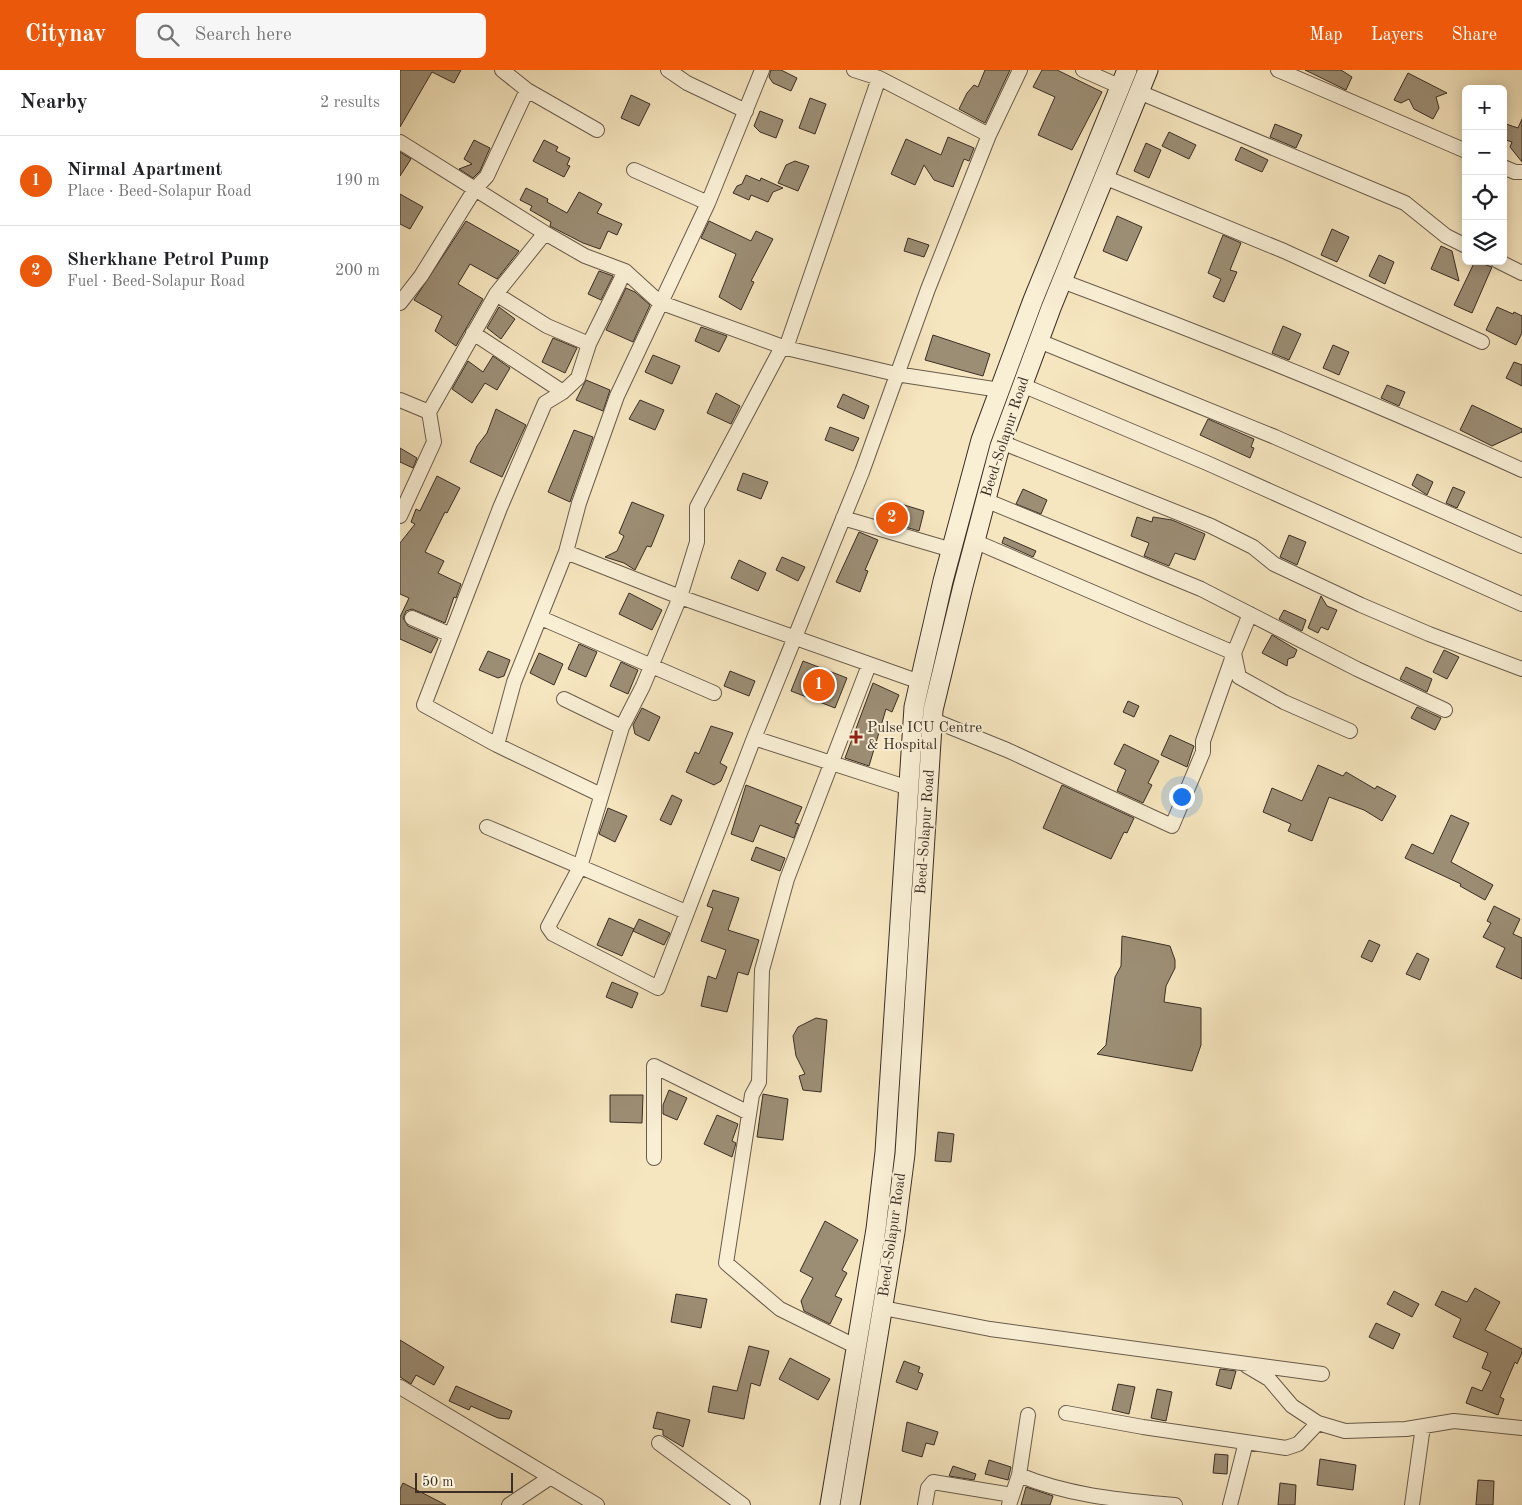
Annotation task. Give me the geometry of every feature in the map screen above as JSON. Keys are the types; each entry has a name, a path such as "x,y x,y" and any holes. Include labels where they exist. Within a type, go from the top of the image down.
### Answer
{"main road":[{"name":"Beed-Solapur Road","path":"850,1505 883,1308 905,1154 933,710 974,541 1001,442 1062,281 1148,70"},
{"name":"Beed-Solapur Road","path":"830,1505 876,1229 885,1152 914,707 981,440 1033,300 1124,78"}],"street":[{"path":"502,70 529,92 597,130"},
{"path":"668,70 687,83 746,111"},
{"path":"496,745 514,682 566,552 578,503 617,396 659,302 708,203 762,70"},
{"path":"989,136 867,73 784,347 697,507 697,542 680,597 651,667 622,727 580,867 548,927 553,934 658,988 754,738 862,472 896,374 989,136 1020,70"},
{"path":"1084,70 1124,78"},
{"path":"1278,70 1462,149"},
{"path":"1309,83 1314,70"},
{"path":"400,303 421,276 476,189 487,176 529,92"},
{"path":"1139,92 1405,203 1446,236 1462,244"},
{"path":"400,142 585,256 625,271 659,302 784,347 896,374 1000,390"},
{"path":"1507,169 1515,172 1522,172"},
{"path":"634,170 708,203"},
{"path":"1104,177 1284,252 1482,342"},
{"path":"400,516 434,442 429,412 496,294 545,233"},
{"path":"1506,265 1522,273"},
{"path":"601,795 496,745 424,705 500,508 545,403 563,392 578,378 589,344 625,271"},
{"path":"1062,281 1155,316 1468,445 1522,470"},
{"path":"496,294 546,326 589,344"},
{"path":"473,333 563,392"},
{"path":"1039,341 1275,437 1522,546"},
{"path":"1022,385 1208,463 1522,604"},
{"path":"400,400 429,412"},
{"path":"1001,442 1211,526 1253,546 1274,564 1429,634 1522,669"},
{"path":"985,500 1184,582 1357,669 1445,710"},
{"path":"843,518 952,550"},
{"path":"974,541 1234,653"},
{"path":"566,552 680,597 920,682"},
{"path":"933,720 1007,750 1172,826 1203,752 1203,741 1250,614"},
{"path":"412,618 451,636"},
{"path":"541,618 714,693"},
{"path":"1234,653 1239,677 1284,702 1350,731"},
{"path":"856,1347 780,1309 726,1263 752,1095 759,1082 762,970 788,879 870,665"},
{"path":"564,698 622,727"},
{"path":"754,738 909,788"},
{"path":"487,828 686,912"},
{"path":"654,1158 654,1066 749,1113"},
{"path":"883,1308 990,1329 1322,1374"},
{"path":"1243,1363 1269,1379 1292,1406 1318,1423 1345,1431 1423,1426 1454,1421 1522,1428"},
{"path":"400,1387 596,1505"},
{"path":"1066,1413 1144,1428 1286,1448 1298,1444 1318,1423"},
{"path":"925,1505 928,1488 933,1482 1010,1500 1020,1475 1028,1415"},
{"path":"1412,1505 1423,1426"},
{"path":"1230,1505 1246,1442"},
{"path":"659,1443 743,1505"},
{"path":"1020,1475 1040,1484 1089,1496 1175,1505"},
{"path":"509,1505 551,1477"}],"building":[{"path":"400,70 461,70 454,83 432,72 400,127"},
{"path":"771,70 781,70 797,78 791,91 773,83 769,77"},
{"path":"985,70 1010,70 985,123 959,109 967,93 974,85 978,87"},
{"path":"1042,70 1057,70 1102,92 1072,150 1038,135 1055,97 1033,87"},
{"path":"1305,70 1341,70 1352,77 1346,90"},
{"path":"1408,73 1447,93 1436,97 1439,108 1433,119 1414,109 1409,99 1401,103 1394,100"},
{"path":"631,95 650,104 639,126 621,118"},
{"path":"810,98 826,104 815,134 799,128"},
{"path":"760,111 783,120 776,138 760,132 754,126"},
{"path":"1522,119 1522,162 1510,147 1512,142 1507,140 1507,124 1518,128"},
{"path":"1275,124 1302,135 1296,148 1270,137"},
{"path":"1169,132 1196,145 1189,159 1162,146"},
{"path":"948,137 974,148 969,161 964,159 953,187 934,180 924,165 915,185 891,174 906,139 941,155"},
{"path":"474,140 490,148 480,171 473,178 459,169 472,164 464,159"},
{"path":"544,140 558,147 556,151 570,158 567,165 570,166 564,177 533,161"},
{"path":"1146,143 1161,150 1149,178 1134,171"},
{"path":"1241,147 1268,160 1262,172 1235,160"},
{"path":"400,152 411,159 400,176"},
{"path":"795,161 809,166 798,191 778,183 786,165"},
{"path":"746,175 760,181 761,178 783,188 773,192 768,202 751,195 749,200 733,193 737,186 742,184"},
{"path":"526,188 548,199 547,202 567,213 579,192 602,204 597,213 622,224 617,235 608,231 600,249 583,243 550,226 551,222 530,210 532,206 520,200"},
{"path":"400,194 423,207 410,229 400,224"},
{"path":"1117,216 1142,227 1127,261 1103,251"},
{"path":"466,221 519,251 497,279 470,264 458,284 483,299 456,346 435,331 442,316 414,300"},
{"path":"709,221 751,241 756,231 773,239 751,281 754,282 741,310 719,297 736,254 701,238"},
{"path":"1332,229 1349,237 1337,262 1321,255"},
{"path":"1223,235 1241,243 1230,270 1237,272 1224,302 1213,297 1221,279 1208,273"},
{"path":"908,238 929,245 924,257 904,251"},
{"path":"1441,246 1452,251 1459,281 1431,269"},
{"path":"1379,255 1394,262 1385,284 1369,276"},
{"path":"1473,265 1492,267 1472,313 1454,305"},
{"path":"599,271 613,276 601,300 588,294"},
{"path":"626,288 635,292 650,305 633,342 606,330"},
{"path":"499,307 515,319 501,339 487,328"},
{"path":"1497,307 1522,316 1522,333 1516,345 1486,330"},
{"path":"1283,326 1301,334 1289,360 1272,353"},
{"path":"701,327 727,336 719,352 695,341"},
{"path":"933,335 990,354 983,376 925,360"},
{"path":"553,338 577,348 565,373 542,362"},
{"path":"1333,345 1349,352 1339,375 1323,368"},
{"path":"653,355 680,366 672,384 645,372"},
{"path":"493,356 510,368 497,390 485,383 472,403 452,389 468,361 483,372"},
{"path":"1514,362 1522,365 1522,386 1506,378"},
{"path":"586,380 610,390 603,411 576,400"},
{"path":"1387,385 1405,392 1399,406 1381,398"},
{"path":"716,393 740,406 731,424 707,413"},
{"path":"843,394 869,406 864,419 837,407"},
{"path":"640,400 664,410 655,430 629,419"},
{"path":"1472,405 1522,429 1522,432 1492,446 1460,430"},
{"path":"496,409 526,425 502,477 470,462 477,446 487,433"},
{"path":"1208,419 1254,439 1251,447 1254,448 1250,458 1200,435"},
{"path":"830,427 859,438 853,451 825,440"},
{"path":"574,430 593,437 570,502 548,492"},
{"path":"400,448 417,458 413,468 400,462"},
{"path":"743,473 768,482 761,499 737,490"},
{"path":"1417,474 1433,482 1427,495 1412,485"},
{"path":"437,476 460,488 447,513 445,512 425,552 444,561 438,573 461,584 456,598 454,597 445,623 412,609 406,611 403,618 408,626 438,639 431,653 400,639 400,617 409,598 400,594 400,543 415,524 411,522 416,509 420,511"},
{"path":"1453,487 1465,492 1457,508 1446,503"},
{"path":"1023,489 1047,500 1041,514 1016,504"},
{"path":"891,501 924,511 919,531 885,521"},
{"path":"632,502 664,515 651,547 647,546 635,570 624,563 605,557 617,551 624,536 619,533"},
{"path":"1137,517 1152,522 1153,517 1172,520 1205,534 1195,560 1175,553 1169,566 1144,556 1149,543 1131,536"},
{"path":"859,532 878,540 865,570 868,571 860,592 836,582"},
{"path":"1289,535 1306,542 1297,565 1280,557"},
{"path":"1004,537 1036,551 1033,557 1002,543"},
{"path":"782,557 805,567 798,581 776,570"},
{"path":"739,560 766,573 758,591 731,578"},
{"path":"629,593 662,610 652,630 619,614"},
{"path":"1321,596 1327,606 1337,610 1328,630 1321,627 1318,633 1308,628"},
{"path":"1284,610 1306,620 1302,631 1279,619"},
{"path":"1272,635 1297,650 1294,657 1288,659 1287,666 1262,653"},
{"path":"579,644 597,652 586,677 568,669"},
{"path":"1444,650 1459,657 1447,679 1433,672"},
{"path":"488,651 510,660 504,676 498,678 479,670"},
{"path":"539,653 563,664 554,685 530,673"},
{"path":"803,661 847,678 835,708 791,691"},
{"path":"621,662 638,670 628,694 610,686"},
{"path":"1406,667 1432,679 1427,692 1400,679"},
{"path":"730,671 755,681 749,696 724,686"},
{"path":"873,683 899,695 892,712 886,709 869,766 845,758"},
{"path":"1128,701 1139,706 1134,717 1123,712"},
{"path":"1417,707 1441,718 1435,730 1411,718"},
{"path":"642,708 660,717 649,741 635,734 633,725"},
{"path":"711,726 733,733 720,763 727,767 721,781 714,785 686,772 695,752 699,754"},
{"path":"1170,735 1194,746 1187,767 1161,755"},
{"path":"1124,744 1159,761 1148,783 1152,785 1143,803 1117,791 1126,770 1114,764"},
{"path":"1318,765 1343,776 1346,772 1375,789 1377,786 1396,796 1382,821 1364,810 1329,797 1312,841 1288,831 1291,824 1263,812 1272,788 1302,801"},
{"path":"746,785 802,807 795,823 799,824 794,838 760,825 753,842 731,834"},
{"path":"1062,785 1134,818 1127,833 1124,832 1111,859 1043,828"},
{"path":"672,795 682,800 671,825 660,820"},
{"path":"608,808 627,816 615,842 599,834"},
{"path":"1451,815 1469,823 1451,862 1493,885 1485,900 1460,886 1461,884 1405,858 1412,844 1433,854"},
{"path":"756,847 785,858 780,871 751,860"},
{"path":"713,890 739,898 728,930 759,940 748,975 738,972 727,1012 701,1006 708,976 716,979 726,950 701,941 713,908 707,906"},
{"path":"1494,906 1520,919 1513,934 1522,938 1522,979 1496,967 1505,948 1483,937 1491,923 1487,921"},
{"path":"609,918 634,929 622,956 597,945"},
{"path":"639,919 670,933 664,945 633,931"},
{"path":"1122,936 1170,946 1175,960 1175,968 1166,986 1164,1002 1201,1008 1201,1045 1192,1071 1097,1054 1106,1045 1115,977 1121,966"},
{"path":"1369,940 1380,945 1372,962 1361,957"},
{"path":"1417,953 1429,959 1420,980 1406,974"},
{"path":"612,982 638,993 632,1008 606,997"},
{"path":"816,1018 827,1020 821,1092 803,1090 799,1076 805,1074 796,1056 793,1036 798,1027"},
{"path":"669,1090 687,1098 677,1120 663,1114 663,1105"},
{"path":"763,1094 788,1099 783,1140 757,1137"},
{"path":"610,1095 643,1095 642,1123 610,1122"},
{"path":"717,1115 738,1124 732,1141 736,1143 732,1157 704,1144"},
{"path":"938,1132 954,1134 951,1162 935,1161"},
{"path":"825,1221 858,1240 842,1270 847,1273 835,1296 842,1299 830,1324 804,1311 801,1301 813,1278 800,1271"},
{"path":"1475,1288 1500,1302 1485,1330 1522,1349 1517,1364 1515,1362 1500,1397 1504,1399 1498,1415 1466,1403 1472,1387 1482,1391 1491,1372 1482,1368 1488,1353 1453,1337 1461,1319 1435,1305 1442,1291 1467,1302"},
{"path":"1394,1291 1419,1304 1412,1317 1387,1304"},
{"path":"676,1294 707,1299 701,1328 671,1322"},
{"path":"1376,1323 1400,1334 1393,1349 1369,1337"},
{"path":"400,1340 444,1367 434,1385 416,1375 411,1384 400,1377"},
{"path":"749,1346 769,1351 760,1386 751,1383 744,1419 708,1412 713,1386 737,1391"},
{"path":"790,1358 830,1379 818,1400 779,1379"},
{"path":"904,1361 920,1367 918,1372 923,1374 917,1390 896,1382"},
{"path":"1220,1369 1236,1371 1231,1389 1216,1385"},
{"path":"1118,1384 1135,1387 1129,1414 1112,1410"},
{"path":"456,1386 512,1411 509,1419 498,1418 471,1406 469,1410 449,1401"},
{"path":"1157,1389 1172,1392 1166,1421 1151,1418"},
{"path":"657,1412 690,1420 683,1447 663,1435 663,1430 653,1428"},
{"path":"907,1422 938,1432 934,1445 926,1443 922,1457 902,1451"},
{"path":"1215,1454 1228,1455 1227,1474 1213,1473"},
{"path":"1320,1459 1356,1465 1353,1490 1317,1485"},
{"path":"989,1460 1011,1467 1008,1480 985,1474"},
{"path":"953,1466 976,1474 974,1480 949,1476"},
{"path":"1478,1480 1494,1481 1493,1505 1476,1505"},
{"path":"403,1483 446,1505 400,1505 400,1489"},
{"path":"1280,1483 1296,1485 1295,1505 1278,1505"},
{"path":"1026,1487 1053,1496 1050,1505 1021,1505"}],"place":[{"name":"Sherkhane Petrol Pump","path":"892,518"},
{"name":"Nirmal Apartment","path":"819,685"},
{"name":"Pulse ICU Centre & Hospital","path":"856,737"}]}
